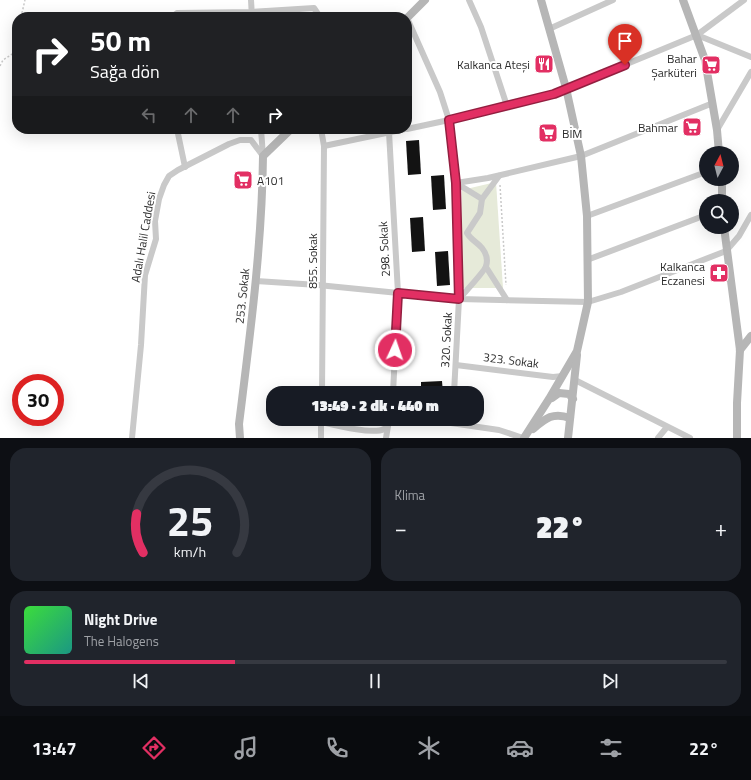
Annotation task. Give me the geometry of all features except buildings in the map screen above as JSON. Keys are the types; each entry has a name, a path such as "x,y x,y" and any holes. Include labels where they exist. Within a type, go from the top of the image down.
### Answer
{"street":[{"path":"251,0 252,12"},
{"path":"412,13 425,0"},
{"path":"469,0 482,27 507,106"},
{"path":"541,0 566,88 581,156 587,216 588,302 577,351 568,438"},
{"path":"549,29 613,0"},
{"path":"683,0 705,60 713,103 718,146"},
{"path":"412,128 554,94 697,35 744,0"},
{"path":"279,12 314,8 317,12"},
{"name":"320. Sokak","path":"412,29 440,92 449,120 456,183 456,233 459,299 454,386"},
{"path":"697,35 751,57"},
{"path":"717,130 751,72"},
{"path":"456,183 499,176 581,156 713,103"},
{"path":"178,134 185,167"},
{"path":"261,134 263,156"},
{"path":"263,156 286,134"},
{"name":"855. Sokak","path":"322,134 324,146 322,386"},
{"path":"324,146 375,134"},
{"name":"298. Sokak","path":"388,134 398,293 394,386"},
{"name":"Adalı Halil Caddesi","path":"132,438 140,361 145,275 156,239 155,221 159,199 169,176 229,144 240,140 251,140 263,156"},
{"name":"253. Sokak","path":"240,438 239,424 256,281 263,201 263,156"},
{"path":"587,216 699,175"},
{"path":"468,233 480,213 482,200 499,176"},
{"path":"456,183 482,200"},
{"path":"256,281 459,299 588,302 621,292 726,251 740,236 751,215"},
{"path":"587,260 699,218"},
{"path":"456,233 468,233"},
{"path":"459,299 486,267 487,259 483,249 470,238 468,233"},
{"path":"725,234 740,350 737,438"},
{"path":"486,267 507,300"},
{"path":"740,350 751,336"},
{"path":"524,438 577,351"},
{"name":"323. Sokak","path":"456,365 553,377 563,376"},
{"path":"575,380 690,438"},
{"path":"549,399 559,393 569,394 572,399"},
{"path":"524,438 543,421 552,416 561,415 570,418"},
{"path":"321,426 321,438"},
{"path":"339,426 378,431 385,429 387,426"},
{"path":"386,438 388,426"},
{"path":"478,426 499,430 524,438"},
{"path":"658,438 667,427"}],"path":[{"path":"22,12 24,0"},
{"path":"0,66 3,60 12,54"},
{"path":"499,176 506,285"}],"green space":[{"path":"496,182 503,288 462,288 462,190"}],"place":[{"name":"Kalkanca Ateşi","path":"544,64"},
{"name":"Bahar Şarküteri","path":"711,65"},
{"name":"Bahmar","path":"692,127"},
{"name":"BİM","path":"548,133"},
{"name":"A101","path":"243,180"},
{"name":"Kalkanca Eczanesi","path":"719,273"}],"route":[{"path":"395,350 398,293 459,299 456,183 449,120 554,94 625,65"}]}
